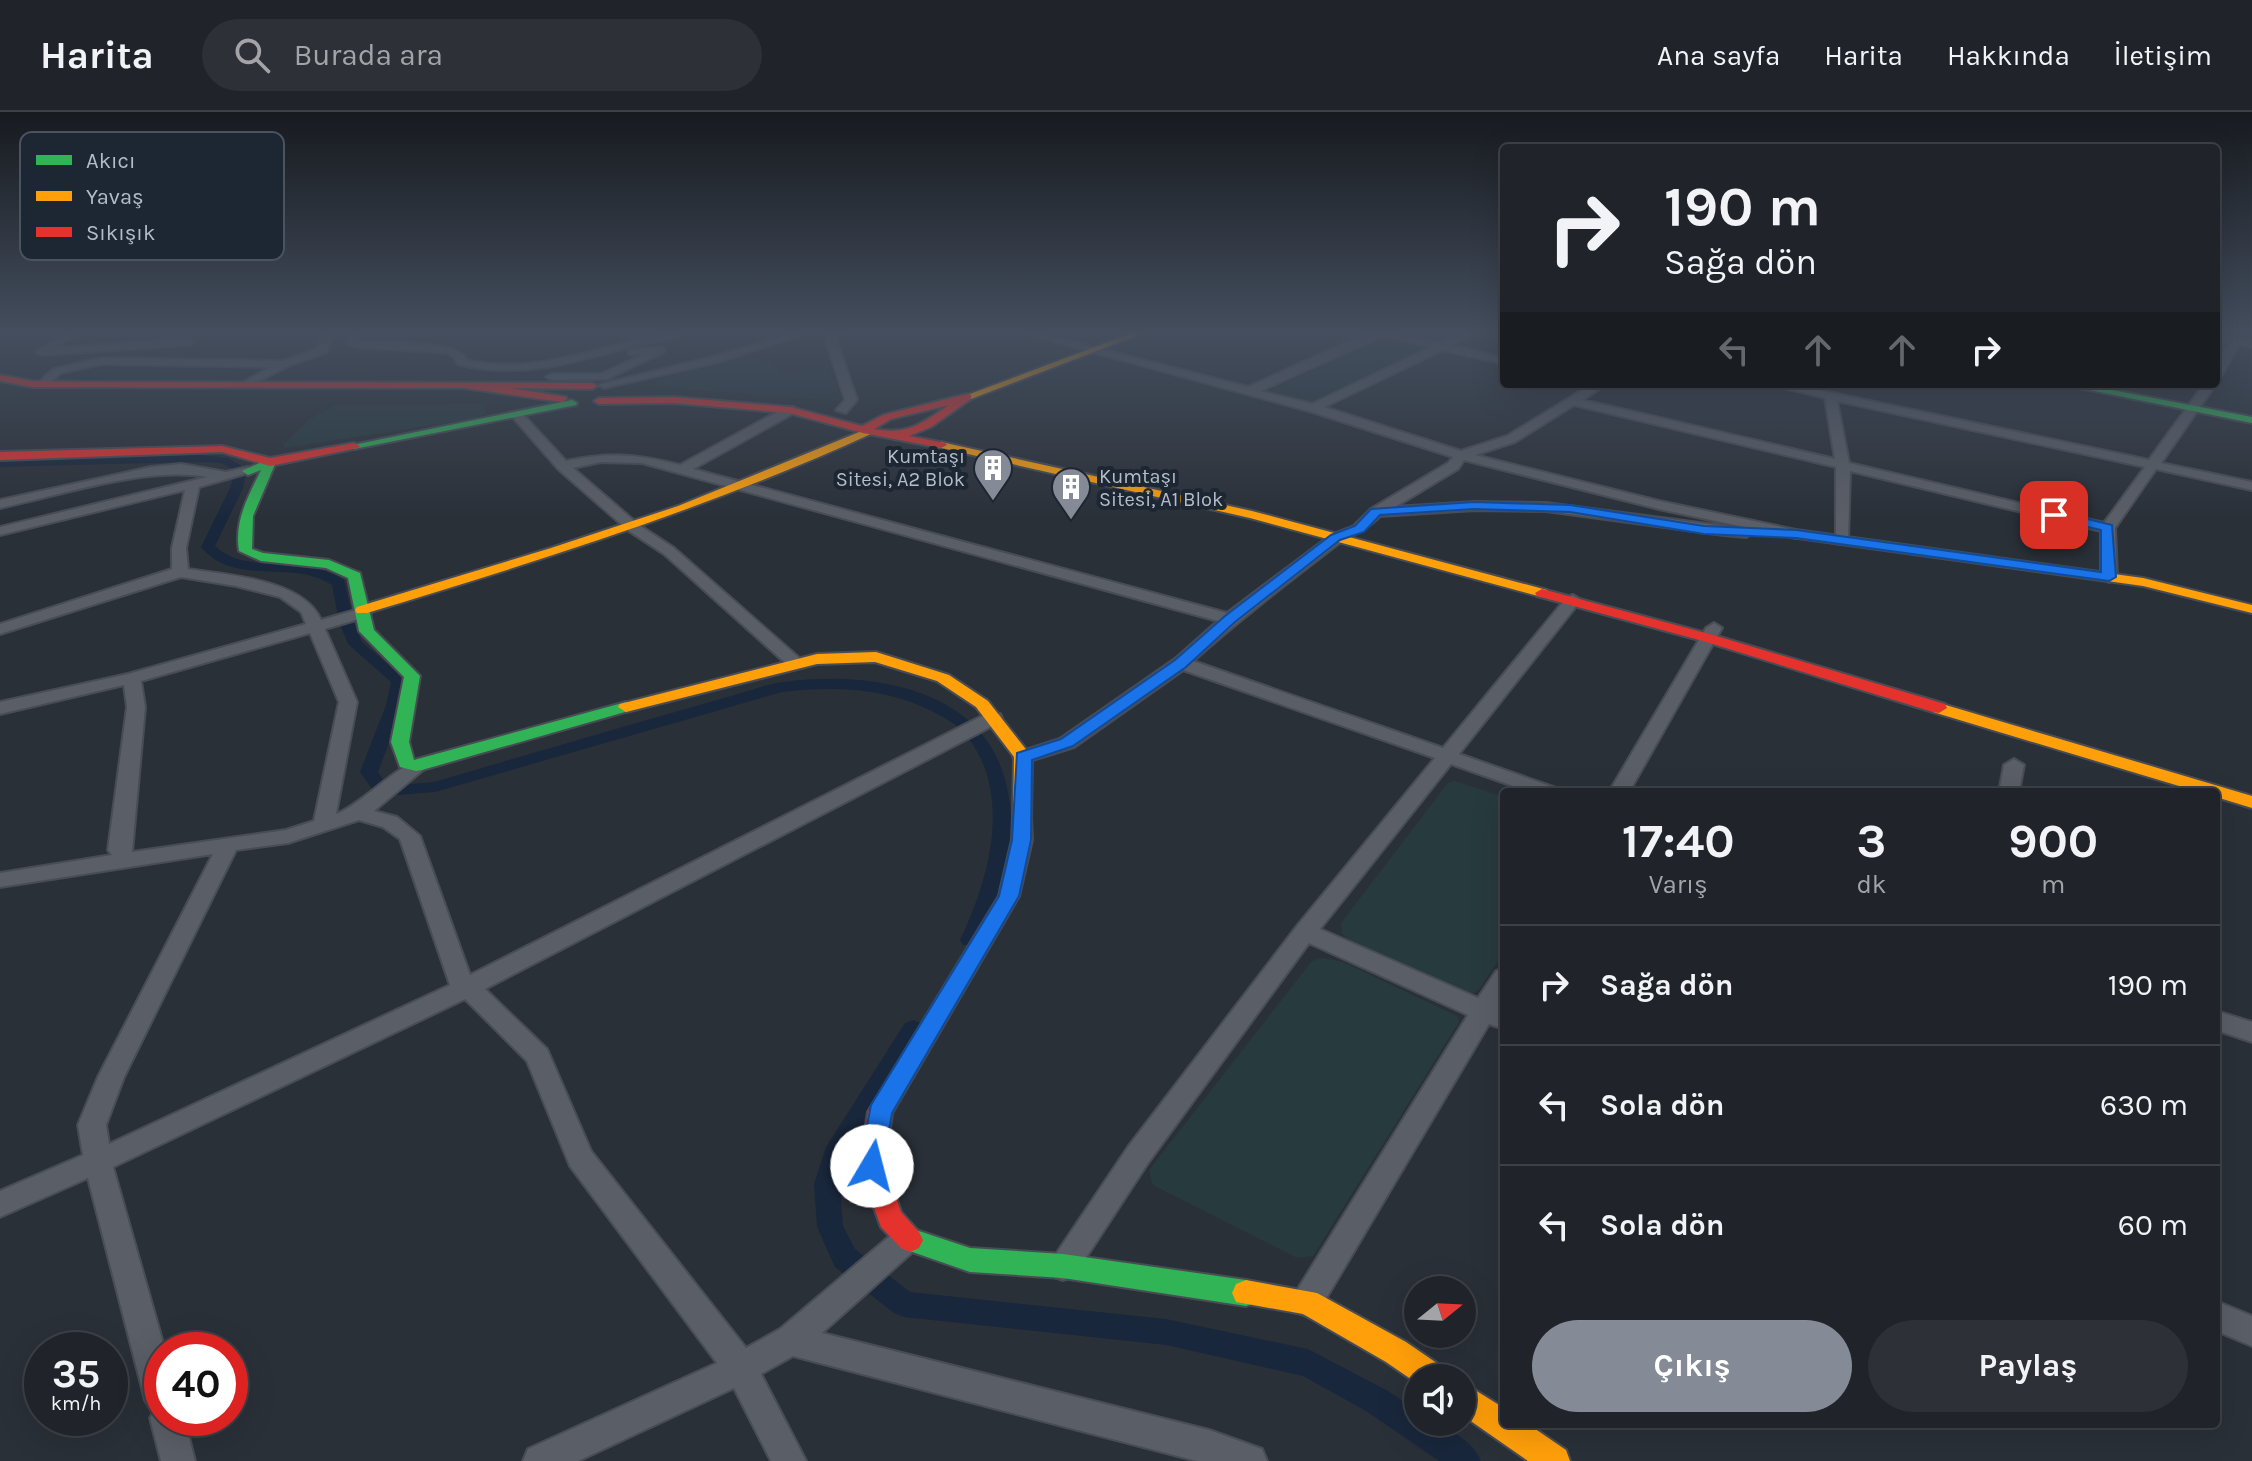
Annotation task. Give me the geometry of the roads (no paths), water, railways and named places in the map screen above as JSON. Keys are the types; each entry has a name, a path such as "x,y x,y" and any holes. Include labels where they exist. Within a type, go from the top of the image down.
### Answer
{"main road":[{"path":"493,418 513,405 515,394"},
{"path":"531,394 568,401"},
{"path":"236,473 270,462 516,414 589,394"},
{"path":"629,394 790,410 828,418 866,431 994,455 1336,538 1711,633 2207,788"},
{"path":"709,394 842,410 927,425 1169,486 1359,529 2252,787"},
{"path":"361,613 634,528 829,452 887,417 975,394"},
{"path":"2116,394 2252,420"},
{"path":"895,437 927,425 967,397"},
{"path":"0,456 222,449 270,462"},
{"path":"270,462 265,480 241,530 241,540 246,551 261,557 329,564 355,576 367,631 412,676 413,690 400,723 400,754 406,763 416,766 654,699 817,659 876,657 910,666 943,678 982,704 1023,757 1022,840 1009,896 880,1112 872,1166 896,1247 970,1260 1063,1266 1307,1302 1411,1364"},
{"path":"1796,534 2143,582 2252,609"},
{"path":"2220,792 2252,802"},
{"path":"1476,1407 1500,1423"},
{"path":"1507,1428 1555,1461"}],"street":[{"path":"842,410 851,400 849,394"},
{"path":"1261,394 1461,455 1659,505 1796,534"},
{"path":"1313,408 1342,394"},
{"path":"1023,757 1067,743 1181,663 1230,619 1336,538 1359,529 1376,512 1453,466 1461,455 1511,439 1583,394"},
{"path":"1825,394 2252,486"},
{"path":"2109,577 2108,528 2204,394"},
{"path":"1830,395 1843,465 1841,540"},
{"path":"1573,401 2108,528"},
{"path":"683,469 790,410"},
{"path":"516,414 563,466 634,528 669,551 797,664"},
{"path":"563,466 621,456 683,469 1230,619"},
{"path":"0,504 151,471 181,468 236,473"},
{"path":"0,531 236,473"},
{"path":"180,572 179,548 193,485"},
{"path":"1376,512 1474,505 1570,509 1704,530 1796,534"},
{"path":"0,629 180,572 237,581 286,594 308,609 348,702 323,825"},
{"path":"1063,1266 1138,1155 1305,932 1573,600"},
{"path":"0,708 132,678 361,613"},
{"path":"1621,788 1711,633"},
{"path":"1181,663 1537,788"},
{"path":"126,860 119,850 136,707 132,678"},
{"path":"0,1204 98,1162 468,987 993,718"},
{"path":"2010,788 2014,765"},
{"path":"0,880 288,836 359,813 416,766"},
{"path":"359,813 390,822 409,836 458,978 538,1056 580,1158 741,1368 789,1461"},
{"path":"144,1333 98,1162 92,1125 111,1077 228,845"},
{"path":"1305,932 1493,1016"},
{"path":"1307,1302 1493,1016 1500,991"},
{"path":"2220,1021 2252,1032"},
{"path":"540,1461 741,1368 791,1340 896,1247"},
{"path":"2220,1318 2252,1331"},
{"path":"791,1340 1209,1447 1250,1461"},
{"path":"172,1436 178,1461"}],"waterway":[{"path":"0,463 193,458 224,460 241,469 237,488 208,547 218,557 231,563 308,569 339,583 346,622 356,644 399,681 395,705 369,772 378,785 398,790 435,787 781,687 864,685 923,700 956,718 973,732 990,759 998,784 1002,810 998,865 991,891 970,940"},
{"path":"913,1029 835,1154 827,1184 830,1227 845,1258 904,1304 1166,1332 1308,1363 1377,1401 1466,1461"}],"place":[{"name":"Kumtaşı Sitesi, A2 Blok","path":"993,502"},
{"name":"Kumtaşı Sitesi, A1 Blok","path":"1071,521"}]}
